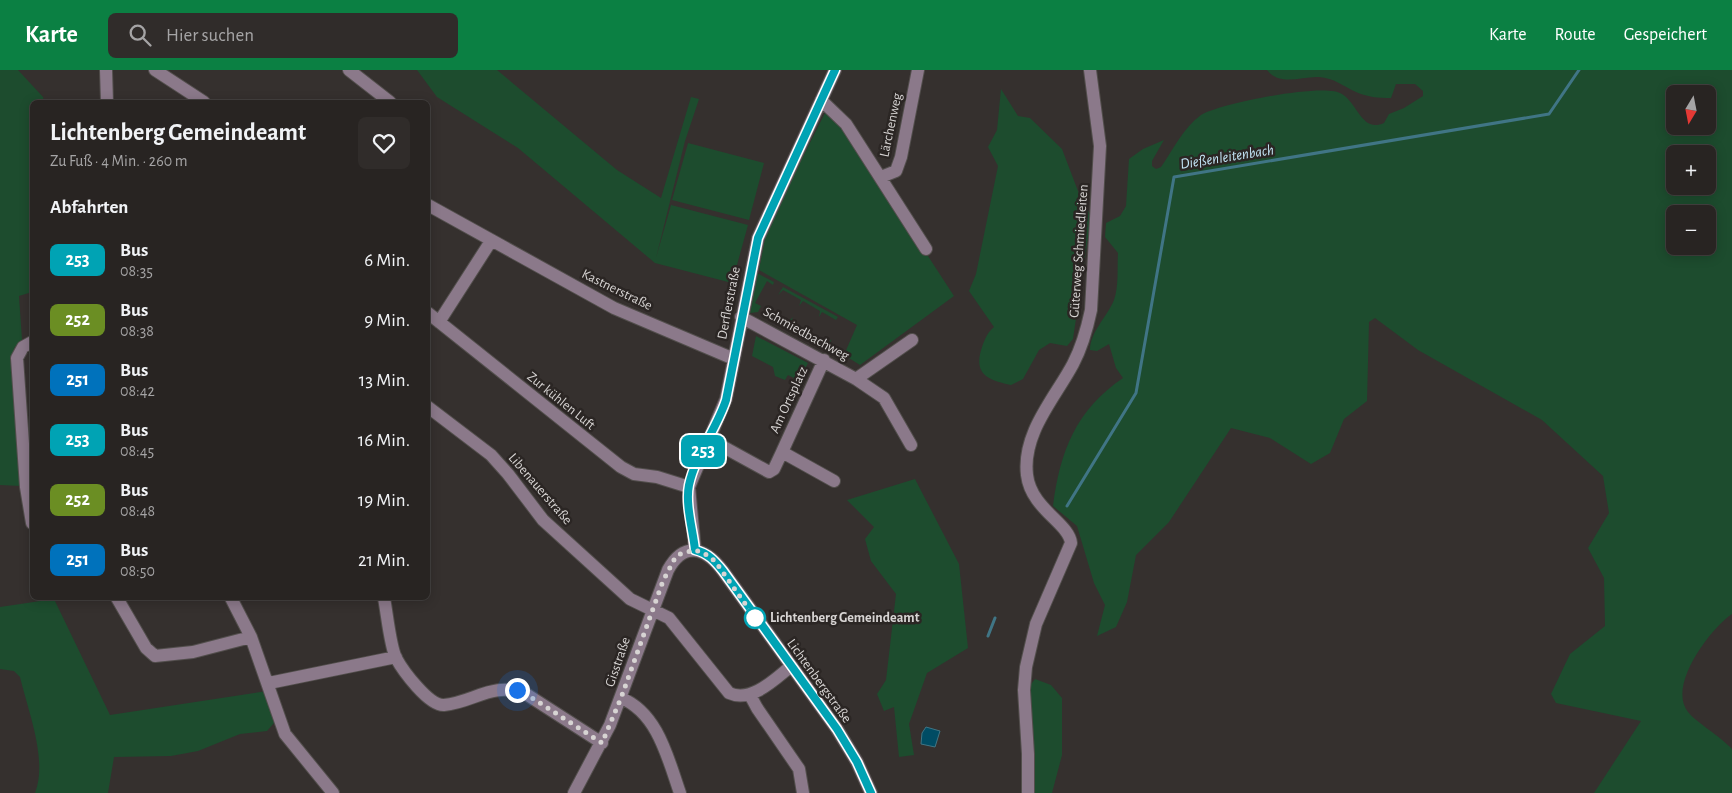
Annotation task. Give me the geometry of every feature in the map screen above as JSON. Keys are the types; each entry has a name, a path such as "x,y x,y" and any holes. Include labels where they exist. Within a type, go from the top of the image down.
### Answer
{"street":[{"path":"106,70 107,100"},
{"path":"155,70 201,100"},
{"path":"349,70 387,100"},
{"name":"Derflerstraße","path":"695,550 688,487 708,440 720,418 726,400 741,317 761,229 835,70"},
{"name":"Lärchenweg","path":"881,177 896,171 918,70"},
{"name":"Güterweg Schmiedleiten","path":"1028,793 1028,754 1024,699 1026,667 1040,612 1071,543 1067,532 1042,508 1033,496 1027,478 1027,463 1036,426 1074,363 1088,325 1092,297 1100,153 1096,102 1090,70"},
{"name":"Lärchenweg","path":"821,100 846,124 926,250"},
{"name":"Kastnerstraße","path":"430,206 614,308 734,358"},
{"path":"439,322 491,241"},
{"name":"Zur kühlen Luft","path":"430,315 621,467 634,474 657,477 688,487"},
{"name":"Schmiedbachweg","path":"741,317 824,360 884,398 911,445"},
{"name":"Schmiedbachweg","path":"856,379 912,340"},
{"path":"30,343 23,347 17,358 26,487 30,511"},
{"name":"Am Ortsplatz","path":"708,440 769,472 774,469 824,360"},
{"name":"Libenauerstraße","path":"430,409 490,456 508,474 543,520 630,599 669,618 725,689 737,696 750,695"},
{"name":"Am Ortsplatz","path":"782,452 834,481"},
{"name":"Gisstraße","path":"574,793 602,743 621,698 651,610 674,560 686,551 695,550"},
{"name":"Lichtenbergstraße","path":"695,550 704,553 715,561 845,741 871,793"},
{"path":"118,600 146,648 154,656 193,652 251,637"},
{"path":"231,600 251,637 270,683 285,734 333,793"},
{"path":"384,600 396,657 424,695 433,702 443,705 491,690 517,690 602,743"},
{"path":"270,683 396,657"},
{"path":"790,667 750,695 799,768 804,793"},
{"path":"621,698 632,704 657,731 680,793"}],"green space":[{"path":"0,70 18,70 44,100 30,100 30,293 19,296 22,340 14,348 13,355 15,417 21,486 0,485"},
{"path":"417,70 497,70 617,170 661,198 691,97 699,99 685,141 656,258 671,205 748,225 732,283 655,263 518,148 437,97"},
{"path":"1267,70 1732,70 1732,614 1713,632 1694,659 1683,688 1683,701 1688,712 1697,721 1732,749 1732,793 1594,793 1641,721 1556,703 1551,694 1570,654 1605,626 1604,578 1588,548 1609,513 1603,476 1542,420 1418,350 1375,318 1369,322 1367,401 1344,419 1330,453 1311,464 1270,438 1231,428 1169,522 1136,555 1127,602 1116,627 1097,636 1105,605 1094,583 1077,526 1053,506 1060,467 1073,433 1093,404 1123,378 1116,368 1109,344 1097,351 1090,350 1093,337 1116,295 1118,253 1105,237 1106,223 1120,216 1126,206 1129,159 1143,149 1164,140 1152,161 1152,166 1156,169 1161,167 1184,133 1201,115 1211,110 1249,100 1294,92 1332,91 1342,94 1365,121 1377,125 1384,123 1389,114 1404,108 1423,96 1423,91 1415,84 1396,84 1391,98 1382,98 1360,94 1334,81 1319,77 1292,80 1278,78"},
{"path":"1001,89 1018,116 1030,118 1062,149 1078,191 1091,217 1073,339 1067,346 1050,343 1039,350 1023,379 1011,385 989,378 981,370 979,364 982,347 988,334 994,327 969,291 976,274 998,166 988,147 997,130"},
{"path":"825,113 844,127 954,296 860,365 844,355 857,325 759,270 767,228"},
{"path":"688,143 764,163 749,220 672,200"},
{"path":"757,273 774,282 773,285 767,281 755,303 761,306 758,312 750,313"},
{"path":"783,287 838,317 836,320 822,312 819,317 820,311 803,301 799,306 801,300 783,290 778,295"},
{"path":"772,306 771,312 789,321 793,317 791,322 808,332 811,327 810,333 828,343 832,339 825,352 826,346 808,336 804,341 807,335 789,326 785,330 787,325 770,315 765,319"},
{"path":"756,336 808,363 796,386 791,384 794,378 788,375 785,380 775,376 773,367 752,356"},
{"path":"915,479 959,564 968,648 927,673 909,724 914,755 899,757 894,707 884,711 877,694 886,680 896,594 871,561 865,539 874,527 847,500"},
{"path":"54,600 110,715 267,691 274,723 267,731 240,734 198,751 171,756 114,757 108,793 35,793 39,766 38,751 20,677 14,671 0,669 0,607"},
{"path":"1035,679 1051,685 1062,698 1062,755 1052,793 1032,793 1028,688"}],"water":[{"path":"926,727 940,731 935,747 921,744 922,733"}],"waterway":[{"name":"Dießenleitenbach","path":"1067,506 1136,393 1174,177 1549,114 1579,70"},
{"name":"Dießenleitenbach","path":"988,636 995,618"}],"bus line":[{"name":"253","path":"835,70 765,219 758,238 726,400 720,418 690,481 688,495 695,550 704,553 715,561 723,571 837,729 857,762 871,793"}],"place":[{"name":"Lichtenberg Gemeindeamt","path":"755,618"}],"route":[{"path":"517,690 602,743 621,698 663,581 674,560 686,551 699,551 715,561 755,618"}]}
